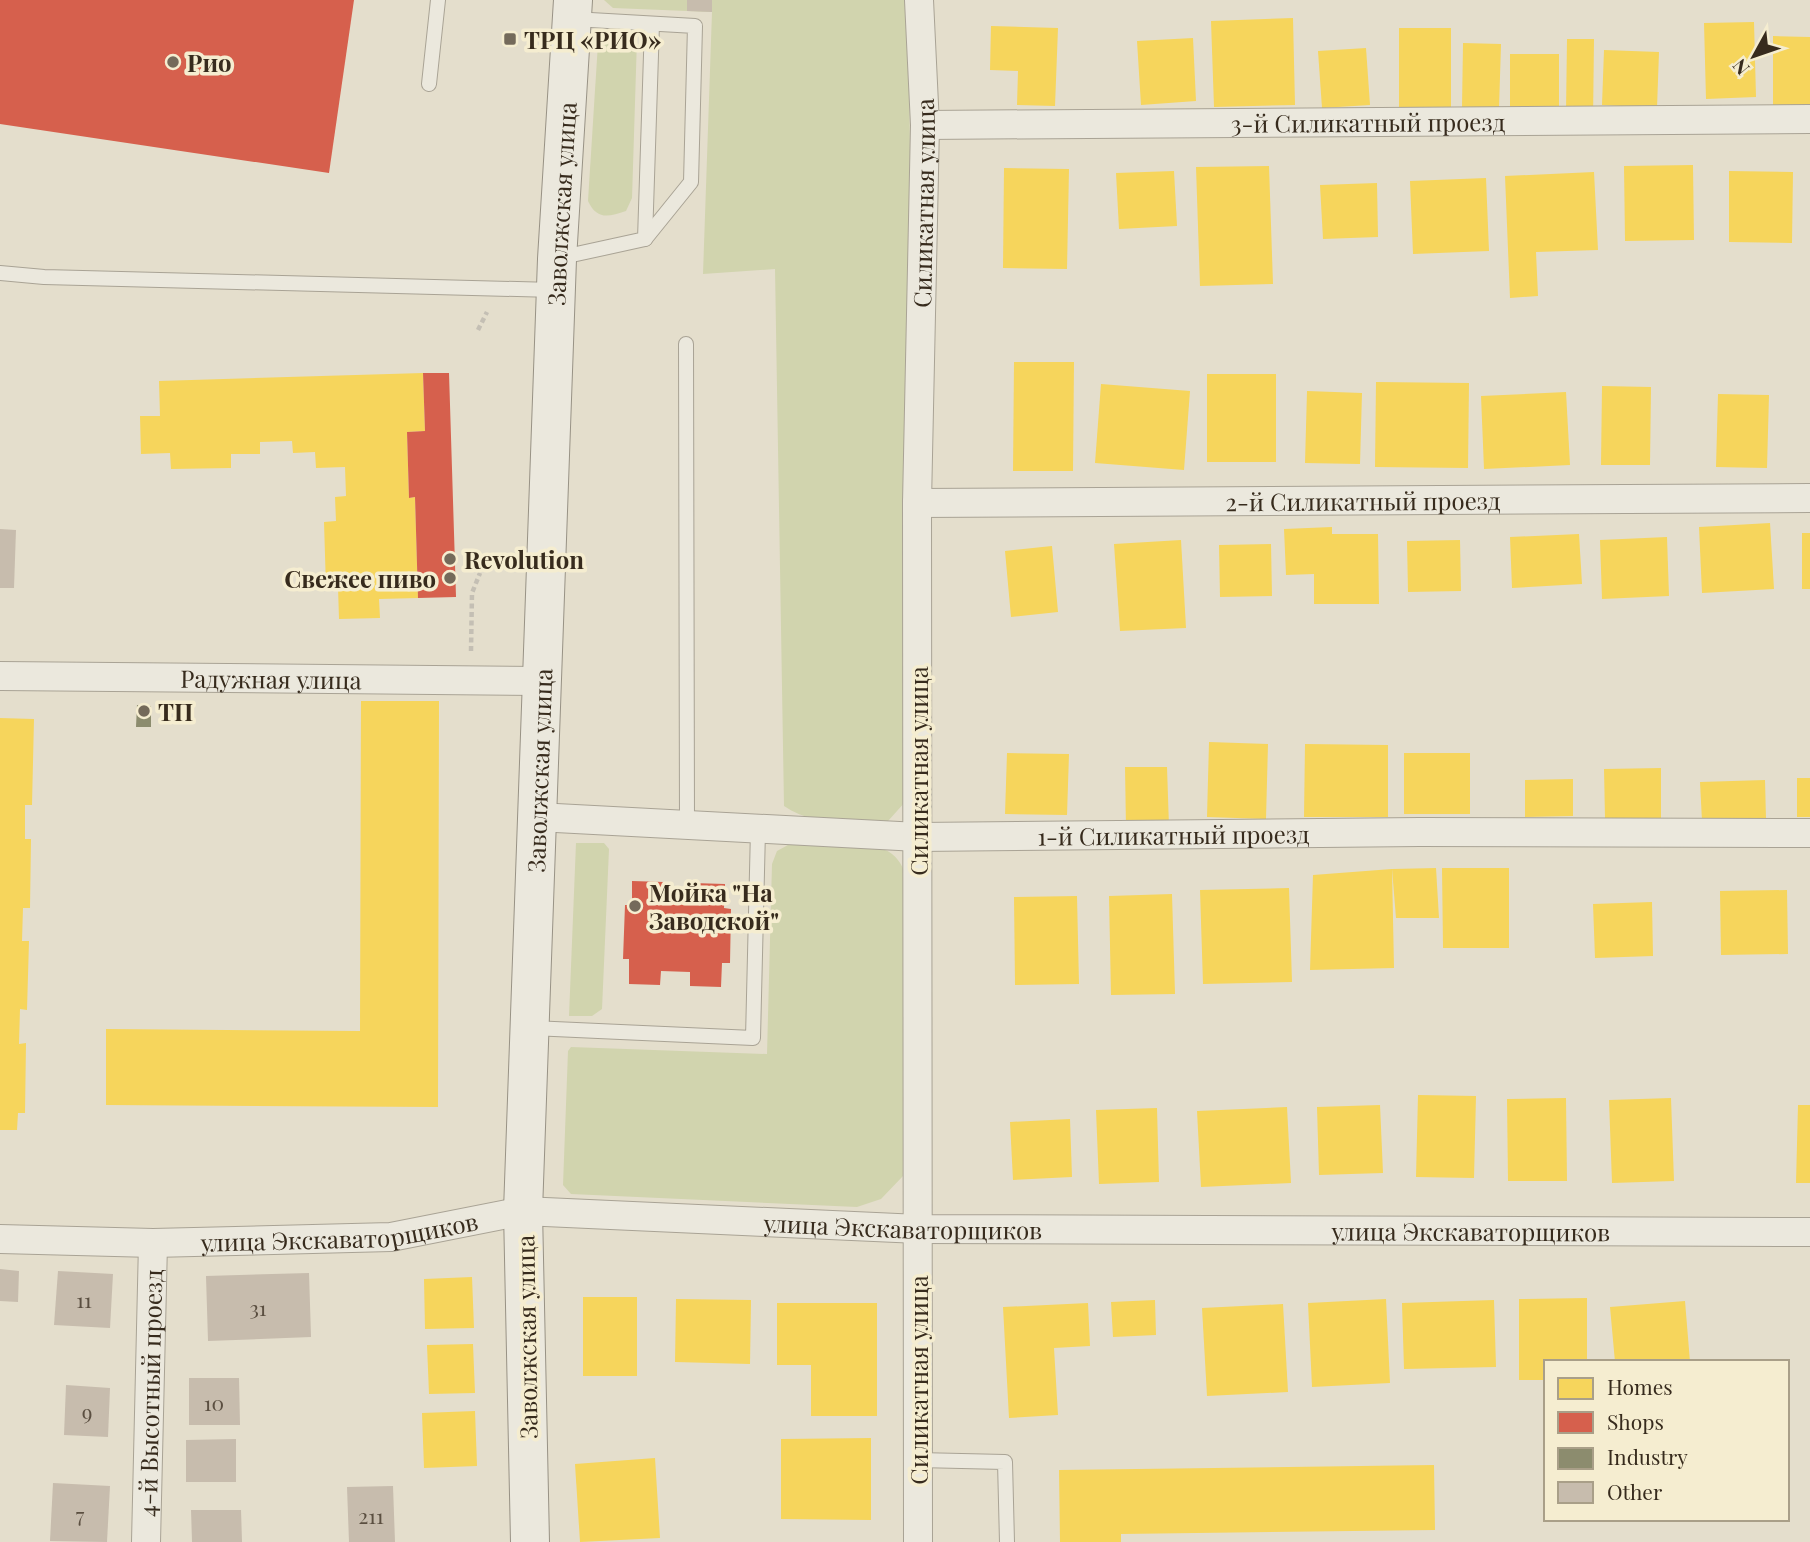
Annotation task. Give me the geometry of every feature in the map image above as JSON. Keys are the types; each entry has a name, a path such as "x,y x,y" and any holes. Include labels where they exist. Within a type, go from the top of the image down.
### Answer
{"main road":[{"name":"Заволжская улица","path":"530,1542 523,1211 556,274 572,9"}],"street":[{"name":"Силикатная улица","path":"918,1542 917,503 925,125 919,0"},
{"name":"3-й Силикатный проезд","path":"925,125 1810,119"},
{"name":"2-й Силикатный проезд","path":"917,503 1810,498"},
{"name":"Радужная улица","path":"0,676 542,681"},
{"name":"1-й Силикатный проезд","path":"537,817 918,837 1406,832 1810,833"},
{"name":"улица Экскаваторщиков","path":"0,1239 153,1243 391,1237 523,1211 919,1229 1810,1232"},
{"name":"4-й Высотный проезд","path":"146,1542 153,1243"}],"lane":[{"path":"429,84 438,0"},
{"path":"0,273 58,277 556,274 645,239 691,182 695,26 652,23 572,9"},
{"path":"645,239 652,23"},
{"path":"686,344 687,826"},
{"path":"529,1027 753,1038 758,830"},
{"path":"918,1460 1005,1462 1007,1542"}],"path":[{"path":"464,680 473,642 472,593 480,573"}],"green space":[{"path":"604,0 908,0 910,150 906,420 906,801 888,821 862,823 820,820 784,806 775,269 703,274 712,12 613,8"},
{"path":"611,32 630,33 637,39 632,198 626,211 604,215 595,211 588,201 598,43 602,35"},
{"path":"576,843 604,843 609,849 602,1009 592,1016 569,1016"},
{"path":"788,845 858,845 883,849 898,860 909,883 903,1176 881,1199 857,1207 571,1194 563,1185 568,1051 571,1047 767,1054 772,864 777,851"}],"building: Homes":[{"path":"1293,18 1295,105 1214,107 1211,21"},
{"path":"1754,22 1756,97 1706,99 1704,23"},
{"path":"991,26 1058,28 1055,106 1017,105 1018,71 990,70"},
{"path":"1399,28 1451,28 1451,107 1399,108"},
{"path":"1773,36 1810,37 1810,108 1773,108"},
{"path":"1193,38 1196,101 1141,105 1137,41"},
{"path":"1567,39 1594,39 1593,121 1566,112"},
{"path":"1463,43 1501,44 1499,109 1462,108"},
{"path":"1366,48 1370,105 1322,108 1318,51"},
{"path":"1604,50 1659,52 1657,108 1602,105"},
{"path":"1510,54 1559,54 1559,107 1510,107"},
{"path":"1693,165 1694,240 1625,241 1624,166"},
{"path":"1269,166 1273,284 1200,286 1196,167"},
{"path":"1004,168 1069,169 1067,269 1003,268"},
{"path":"1174,171 1177,226 1119,229 1116,173"},
{"path":"1729,171 1793,172 1792,243 1729,242"},
{"path":"1594,172 1598,250 1536,252 1538,296 1510,298 1505,176"},
{"path":"1486,178 1489,251 1413,254 1410,181"},
{"path":"1377,183 1378,237 1323,239 1320,185"},
{"path":"1014,362 1074,362 1073,471 1013,471"},
{"path":"423,373 425,431 407,432 409,498 415,497 418,598 379,599 380,618 339,619 338,587 326,588 324,522 336,521 335,497 346,496 345,467 316,468 315,452 293,453 292,441 260,442 260,454 231,454 231,468 171,469 170,453 141,454 140,416 160,416 159,381"},
{"path":"1207,374 1276,374 1276,462 1207,462"},
{"path":"1376,382 1469,383 1468,468 1375,467"},
{"path":"1101,384 1190,391 1184,470 1095,463"},
{"path":"1602,386 1651,387 1650,465 1601,465"},
{"path":"1307,391 1362,393 1360,464 1305,463"},
{"path":"1566,392 1570,465 1484,469 1481,396"},
{"path":"1718,394 1769,395 1767,468 1716,467"},
{"path":"1770,523 1774,589 1702,593 1699,527"},
{"path":"1332,527 1332,534 1378,534 1379,604 1314,604 1314,574 1286,575 1284,529"},
{"path":"1802,533 1810,533 1810,589 1802,589"},
{"path":"1579,534 1582,584 1512,588 1510,537"},
{"path":"1667,537 1669,596 1602,599 1600,540"},
{"path":"1181,540 1186,628 1120,631 1114,544"},
{"path":"1460,540 1461,591 1408,592 1407,541"},
{"path":"1271,544 1272,596 1220,597 1219,545"},
{"path":"1052,546 1058,612 1011,617 1005,551"},
{"path":"361,701 439,701 438,1107 106,1105 106,1029 360,1031"},
{"path":"0,718 34,719 32,805 25,805 25,839 31,839 30,908 23,908 22,941 29,941 27,1010 20,1009 19,1044 26,1043 25,1113 18,1113 17,1130 0,1130"},
{"path":"1209,742 1268,744 1266,819 1207,817"},
{"path":"1305,744 1388,745 1388,817 1304,817"},
{"path":"1007,753 1069,754 1067,815 1005,814"},
{"path":"1404,753 1470,753 1470,814 1404,814"},
{"path":"1125,767 1167,767 1169,827 1126,828"},
{"path":"1661,768 1661,818 1605,818 1604,769"},
{"path":"1797,778 1810,778 1810,817 1797,817"},
{"path":"1573,779 1573,816 1525,817 1525,780"},
{"path":"1765,780 1766,819 1702,821 1700,782"},
{"path":"1436,868 1439,918 1396,918 1392,869"},
{"path":"1442,868 1509,868 1509,948 1443,948"},
{"path":"1392,869 1394,968 1310,970 1313,875"},
{"path":"1289,888 1292,982 1203,984 1200,890"},
{"path":"1787,890 1788,954 1721,955 1720,891"},
{"path":"1172,894 1175,994 1111,995 1109,896"},
{"path":"1077,896 1079,984 1015,985 1014,897"},
{"path":"1652,902 1653,956 1595,958 1593,904"},
{"path":"1418,1095 1476,1096 1474,1178 1416,1177"},
{"path":"1566,1098 1567,1181 1508,1181 1507,1099"},
{"path":"1671,1098 1674,1181 1612,1183 1609,1100"},
{"path":"1380,1105 1383,1173 1319,1175 1317,1107"},
{"path":"1798,1105 1810,1105 1810,1183 1796,1183"},
{"path":"1287,1107 1291,1183 1201,1187 1197,1111"},
{"path":"1157,1108 1159,1182 1099,1184 1096,1110"},
{"path":"1070,1119 1072,1177 1013,1180 1010,1122"},
{"path":"472,1277 474,1328 425,1329 424,1279"},
{"path":"583,1297 637,1297 637,1376 583,1376"},
{"path":"1587,1298 1587,1360 1544,1360 1544,1380 1519,1380 1519,1299"},
{"path":"676,1299 751,1300 750,1364 675,1362"},
{"path":"1386,1299 1390,1383 1312,1387 1308,1303"},
{"path":"1155,1300 1156,1335 1113,1337 1111,1302"},
{"path":"1494,1300 1496,1367 1404,1369 1402,1303"},
{"path":"1685,1301 1690,1360 1615,1360 1610,1307"},
{"path":"777,1303 877,1303 877,1416 811,1416 811,1365 777,1365"},
{"path":"1088,1303 1090,1346 1054,1348 1058,1415 1009,1418 1003,1307"},
{"path":"1283,1304 1288,1392 1207,1396 1202,1308"},
{"path":"473,1344 475,1393 429,1394 427,1345"},
{"path":"475,1411 477,1466 424,1468 422,1413"},
{"path":"871,1438 871,1520 781,1519 781,1439"},
{"path":"655,1458 660,1538 580,1542 575,1464"},
{"path":"1434,1465 1435,1530 1121,1534 1121,1542 1060,1542 1059,1470"}],"building: Shops":[{"name":"Рио","path":"0,0 354,0 329,173 0,124"},
{"path":"423,373 449,373 456,597 418,598 415,497 409,498 407,432 425,431"},
{"path":"632,881 664,882 663,896 693,897 693,883 725,884 724,908 731,909 730,963 722,963 721,987 690,986 690,972 661,971 660,985 629,984 629,959 623,959 625,905 632,905"}],"building: Industry":[{"name":"ТП","path":"137,705 151,706 151,727 136,727"}],"building: Other":[{"path":"687,0 712,0 712,12 687,11"},
{"path":"0,529 16,530 14,588 0,588"},
{"path":"0,1269 19,1271 18,1302 0,1301"},
{"path":"58,1271 113,1274 110,1328 54,1325"},
{"path":"309,1273 311,1337 208,1341 206,1276"},
{"path":"189,1378 239,1378 240,1425 189,1425"},
{"path":"66,1385 110,1388 108,1437 64,1435"},
{"path":"236,1439 236,1482 186,1482 186,1440"},
{"path":"53,1483 110,1486 107,1542 50,1541"},
{"path":"393,1486 395,1542 349,1542 347,1487"},
{"path":"191,1510 241,1510 242,1542 192,1542"}],"place":[{"name":"ТРЦ «РИО»","path":"510,39"},
{"name":"Рио","path":"173,62"},
{"name":"Revolution","path":"450,559"},
{"name":"Свежее пиво","path":"450,578"},
{"name":"ТП","path":"144,711"},
{"name":"Мойка \"На Заводской\"","path":"635,906"}]}
